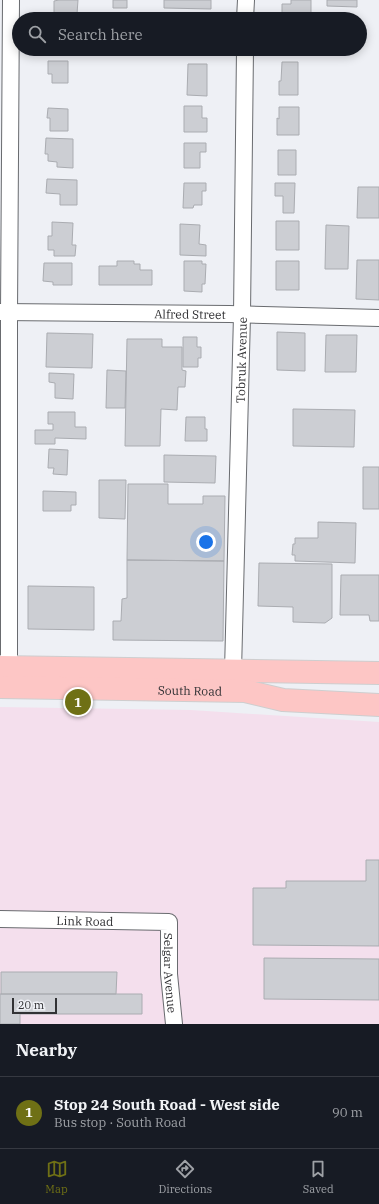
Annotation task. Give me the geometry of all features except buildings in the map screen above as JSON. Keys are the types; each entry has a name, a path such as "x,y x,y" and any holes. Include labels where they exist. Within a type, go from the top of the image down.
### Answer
{"highway":[{"name":"South Road","path":"4,677 234,671 379,673"},
{"name":"South Road","path":"4,677 246,691 283,700 379,705"},
{"path":"246,691 351,692 379,694"}],"street":[{"path":"4,677 4,312 11,0"},
{"path":"245,12 246,0"},
{"name":"Tobruk Avenue","path":"234,671 242,315 245,56"},
{"name":"Alfred Street","path":"4,312 379,318"},
{"name":"Link Road","path":"0,919 169,922"},
{"name":"Selgar Avenue","path":"169,922 169,974 174,1024"}],"shaded area":[{"path":"0,707 191,710 379,722 379,1024 0,1024"}],"place":[{"name":"Stop 24 South Road - West side","path":"78,702"}]}
